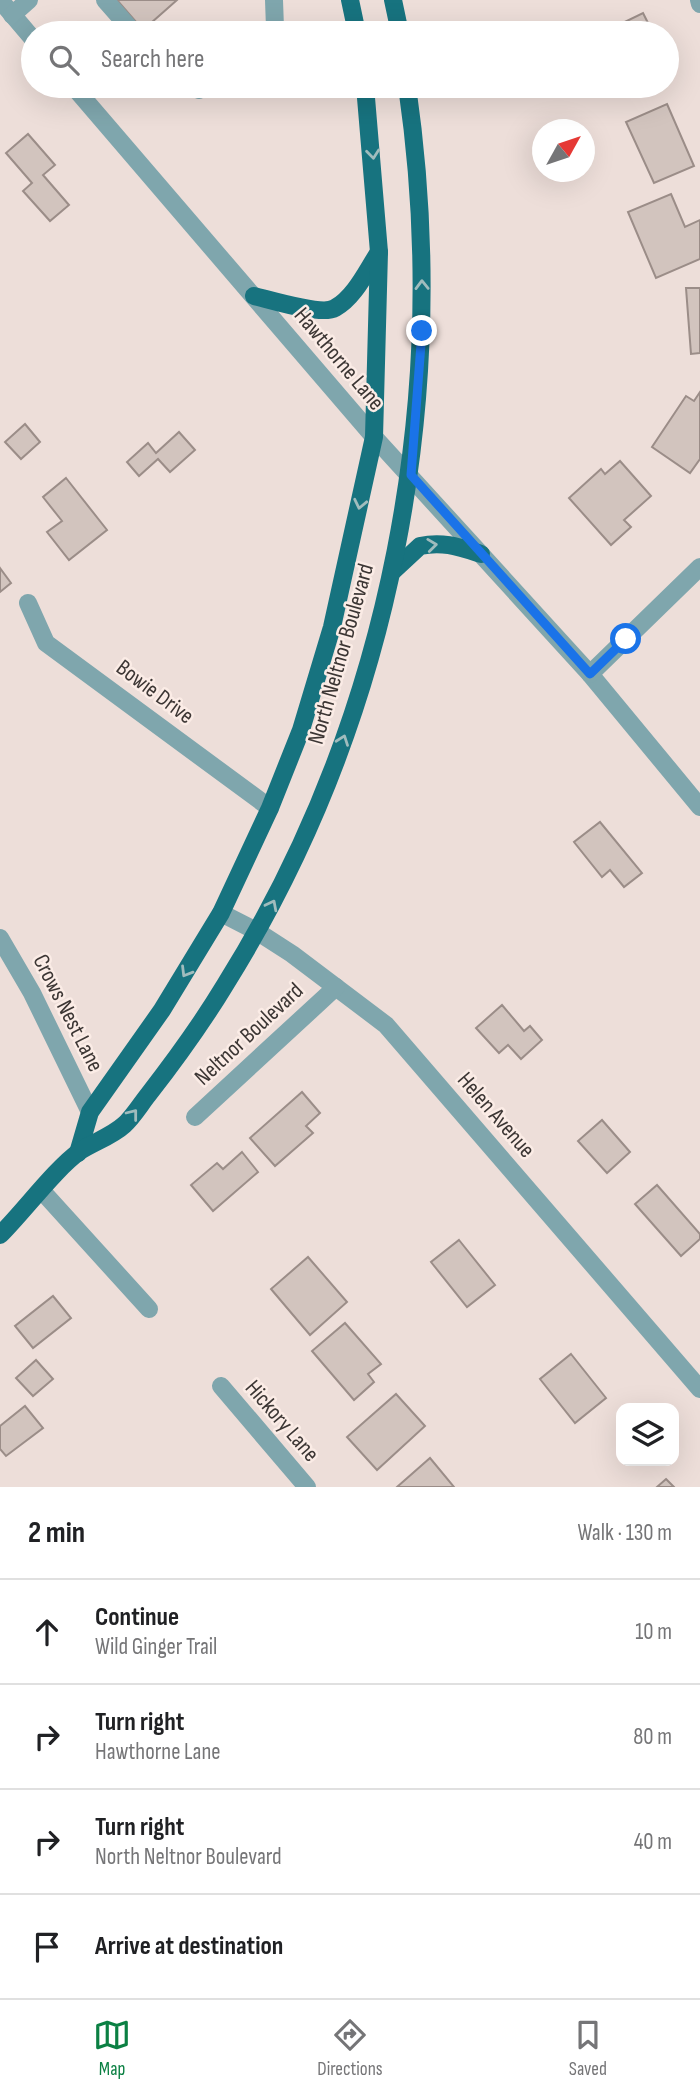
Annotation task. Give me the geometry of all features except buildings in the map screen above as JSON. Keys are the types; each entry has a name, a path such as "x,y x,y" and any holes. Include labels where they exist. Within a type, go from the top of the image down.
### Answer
{"main road":[{"path":"350,0 354,21"},
{"path":"393,0 397,21"},
{"name":"North Neltnor Boulevard","path":"78,1153 90,1112 162,1010 221,913 270,808 305,718 332,627 374,437 379,252 366,98"},
{"name":"North Neltnor Boulevard","path":"0,1234 78,1153 124,1125 204,1018 258,932 324,792 363,678 392,572 411,475 422,317 421,220 408,98"},
{"path":"254,296 320,310 334,310 350,296 379,252"},
{"path":"392,572 420,546 442,542 481,554"}],"street":[{"path":"12,15 29,0"},
{"path":"105,0 123,21"},
{"path":"274,0 275,21"},
{"path":"0,1 21,25"},
{"name":"Hawthorne Lane","path":"83,98 374,437 590,674 700,807"},
{"path":"590,674 700,567"},
{"name":"Bowie Drive","path":"28,603 46,643 270,808"},
{"name":"Helen Avenue","path":"221,913 258,932 386,1025 700,1389"},
{"name":"Crows Nest Lane","path":"0,938 32,993 90,1112"},
{"name":"Neltnor Boulevard","path":"195,1117 336,987"},
{"path":"42,1191 149,1309"},
{"name":"Hickory Lane","path":"220,1386 307,1487"}],"route":[{"path":"422,331 411,475 590,674 626,639"}]}
